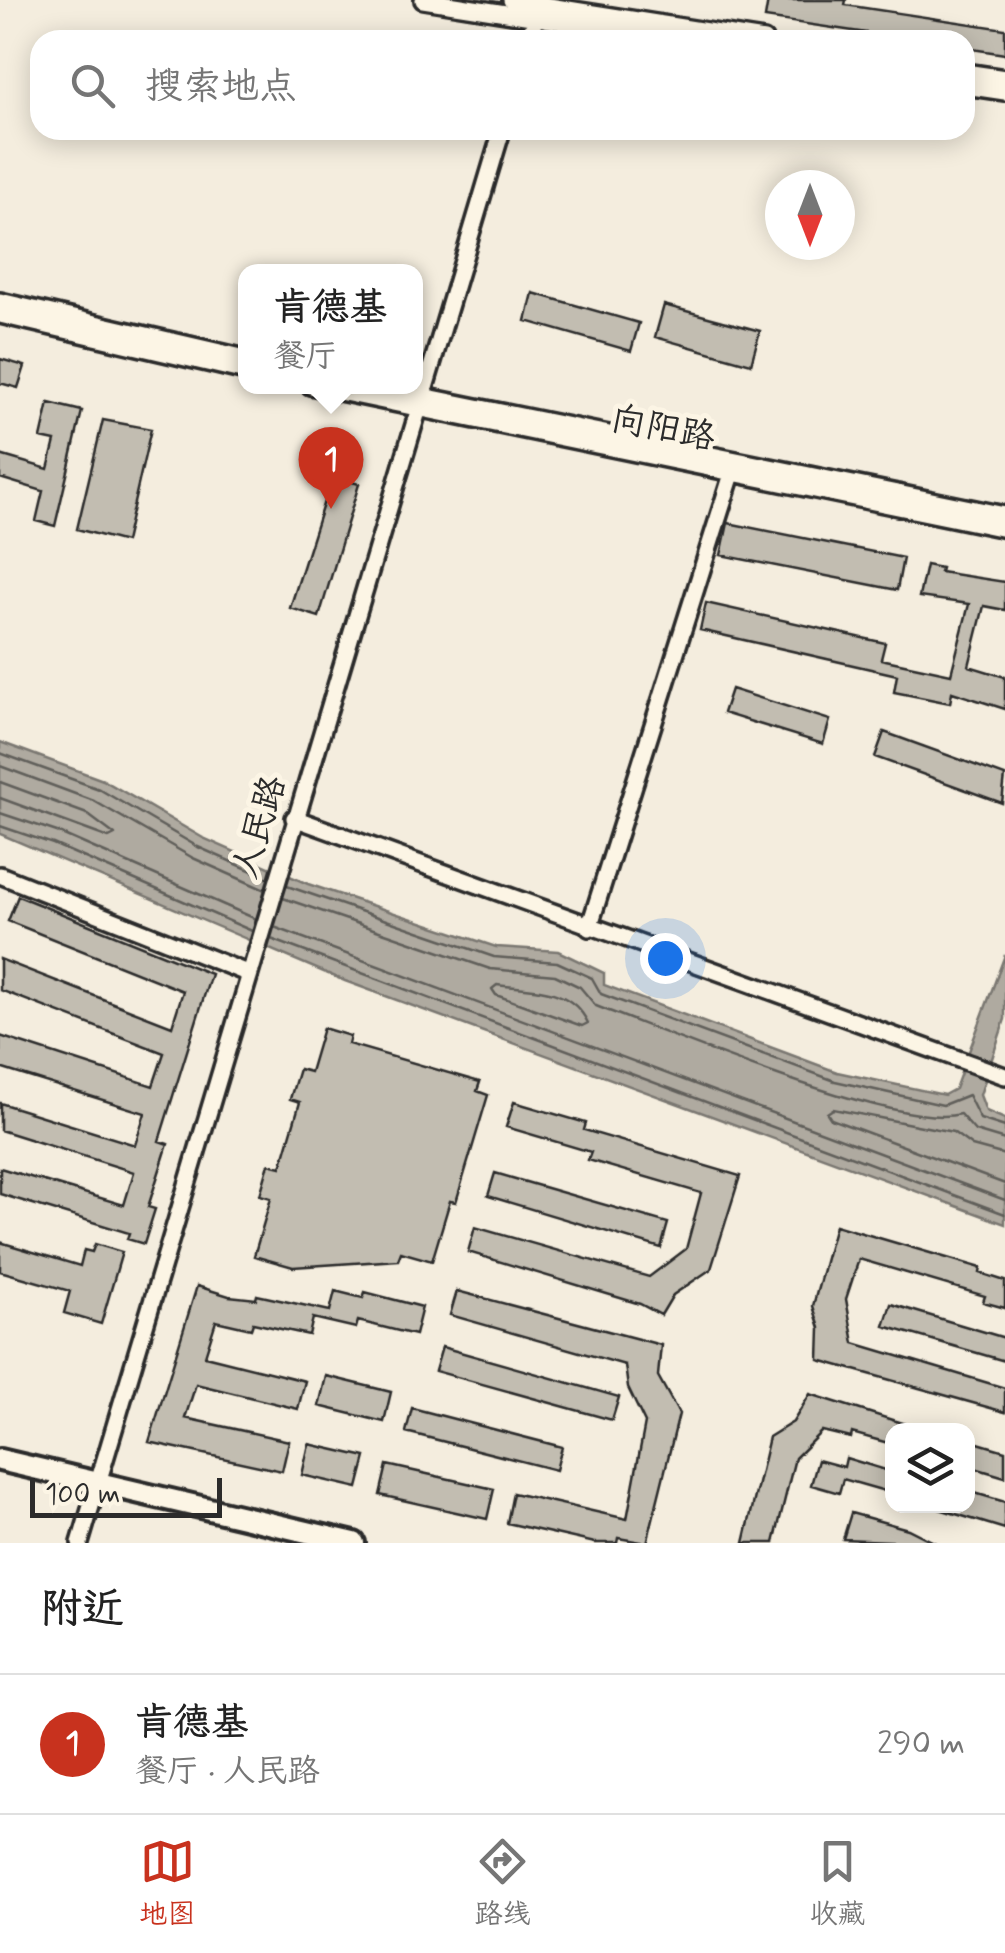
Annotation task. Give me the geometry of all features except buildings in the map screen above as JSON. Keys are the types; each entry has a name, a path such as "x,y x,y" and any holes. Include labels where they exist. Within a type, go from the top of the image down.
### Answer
{"main road":[{"path":"0,1460 96,1492 296,1543"},
{"path":"0,1474 354,1543"}],"street":[{"path":"423,0 538,7 696,30"},
{"path":"511,0 635,30"},
{"path":"975,74 1005,78"},
{"path":"975,88 1005,92"},
{"name":"人民路","path":"423,390 499,140"},
{"path":"0,301 238,356"},
{"path":"0,314 238,370"},
{"name":"向阳路","path":"361,394 1005,515"},
{"name":"向阳路","path":"395,394 419,403 732,474 1005,529"},
{"name":"人民路","path":"80,1543 422,394"},
{"path":"589,928 732,474"},
{"path":"294,818 1005,1076"},
{"path":"0,875 247,973"}],"water":[{"path":"0,742 103,780 203,838 308,884 496,947 558,951 604,973 604,985 837,1072 944,1095 955,1089 1005,955 1005,1019 980,1095 986,1111 1005,1119 1005,1224 345,981 0,834"}],"place":[{"name":"肯德基","path":"331,509"}]}
